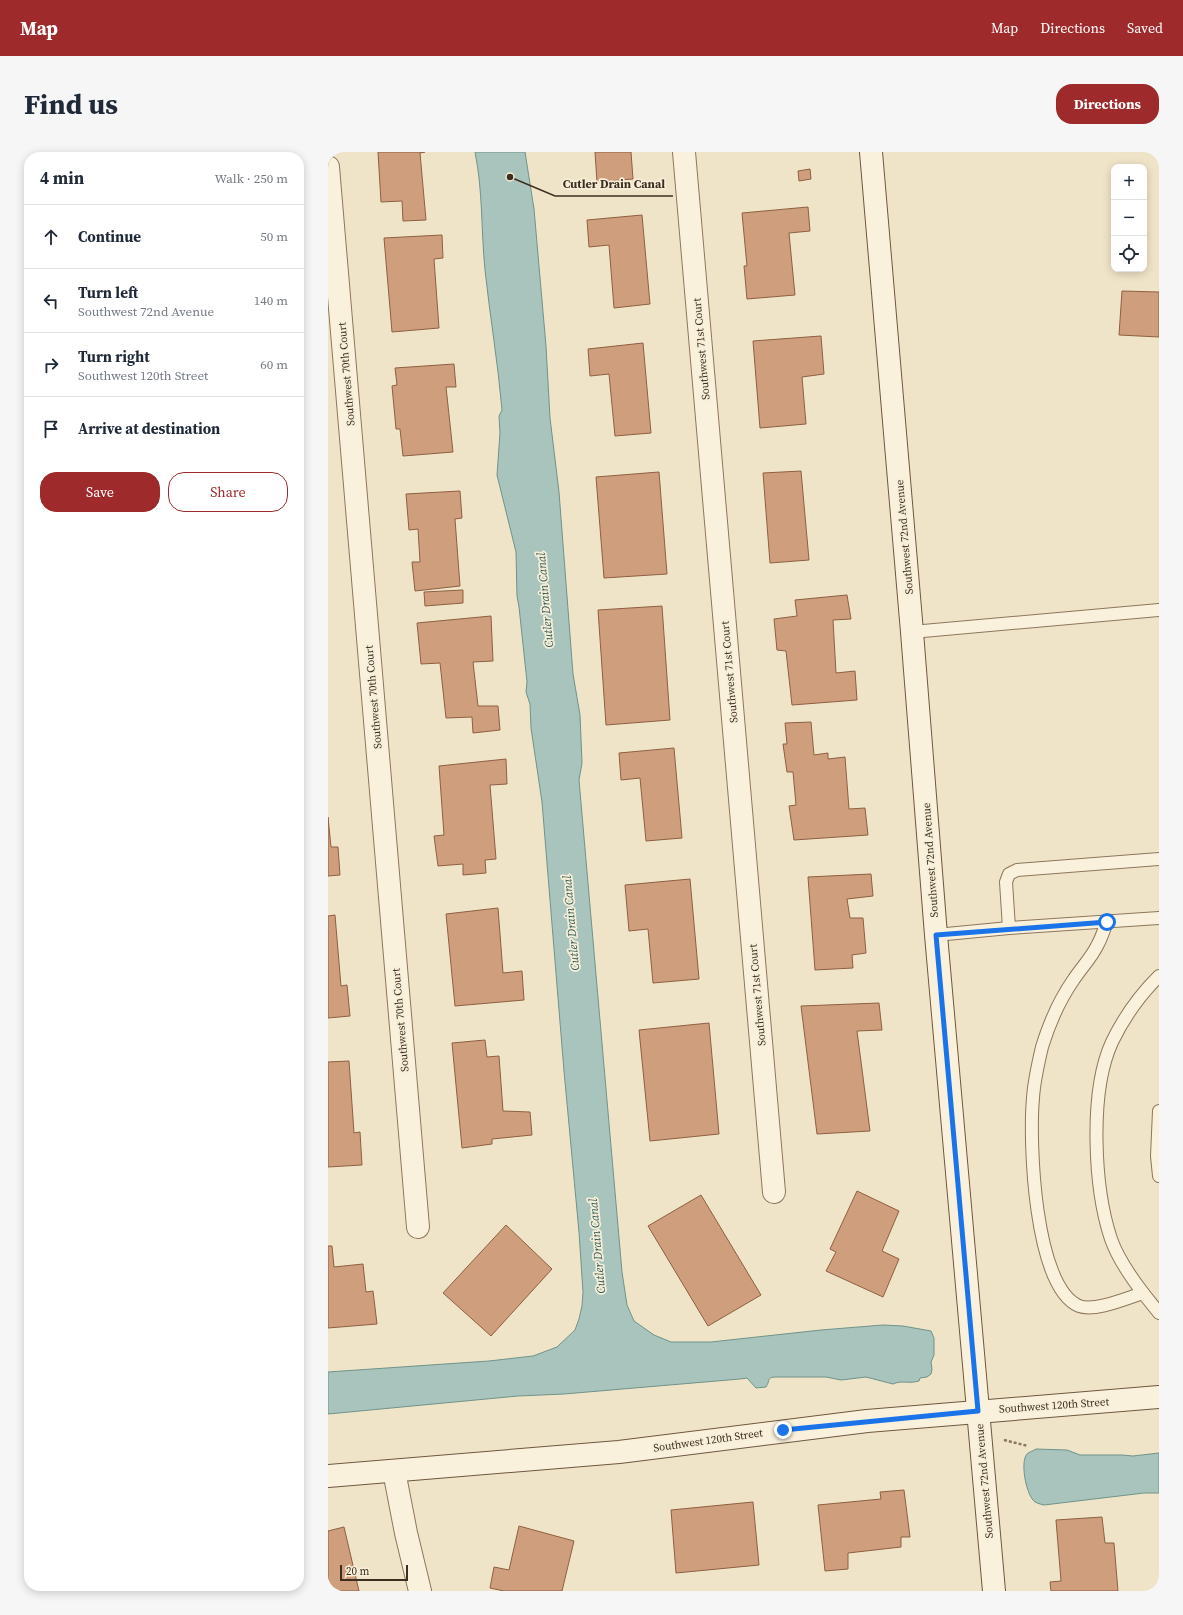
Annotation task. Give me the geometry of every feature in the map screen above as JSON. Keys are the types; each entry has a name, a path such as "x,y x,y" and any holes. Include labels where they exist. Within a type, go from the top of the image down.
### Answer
{"street":[{"name":"Southwest 71st Court","path":"684,152 774,1192"},
{"name":"Southwest 72nd Avenue","path":"871,152 936,935 994,1591"},
{"name":"Southwest 70th Court","path":"328,167 418,1226"},
{"name":"Southwest 120th Street","path":"328,1476 619,1452 790,1429 978,1411 1159,1397"},
{"path":"394,1471 406,1533 420,1591"}],"lane":[{"path":"912,632 1159,610"},
{"path":"1009,928 1006,882 1009,874 1017,870 1159,859"},
{"path":"936,935 1009,928 1159,918"},
{"path":"1107,922 1098,944 1062,998 1043,1046 1036,1072 1031,1125 1036,1197 1041,1232 1048,1263 1056,1281 1068,1299 1080,1306 1093,1307 1143,1293"},
{"path":"1159,976 1146,989 1126,1016 1112,1043 1104,1066 1097,1111 1098,1160 1104,1213 1111,1239 1119,1258 1159,1313"},
{"path":"1159,1112 1157,1156 1159,1176"}],"path":[{"path":"1004,1440 1028,1446"}],"water":[{"path":"475,152 525,152 534,209 546,346 550,418 559,492 573,674 580,715 582,763 579,780 622,1272 627,1305 634,1321 654,1335 671,1342 711,1342 883,1325 903,1326 931,1331 934,1338 934,1355 931,1362 931,1374 927,1377 920,1378 919,1381 899,1382 893,1384 866,1377 841,1380 826,1377 772,1377 769,1379 766,1387 756,1388 747,1378 564,1394 518,1396 328,1414 328,1372 489,1361 533,1356 557,1347 575,1330 582,1306 583,1292 579,1232 542,802 531,728 530,704 526,692 527,682 517,596 516,552 497,475 500,433 499,416 502,410 485,270 481,196"},
{"path":"1036,1449 1067,1450 1080,1455 1133,1456 1159,1453 1159,1493 1144,1493 1044,1505 1035,1502 1030,1496 1026,1484 1024,1463 1027,1454"}],"building":[{"path":"378,152 425,152 420,153 426,220 403,221 402,201 381,202"},
{"path":"595,152 631,152 633,179 597,182"},
{"path":"810,169 811,179 799,181 798,171"},
{"path":"808,207 810,231 789,233 795,295 747,299 744,266 747,266 742,213"},
{"path":"642,215 650,304 614,308 609,245 589,247 587,220"},
{"path":"442,235 443,258 434,259 439,328 392,332 384,238"},
{"path":"1122,291 1159,292 1159,337 1119,335"},
{"path":"821,336 824,374 802,377 806,424 760,428 753,341"},
{"path":"643,343 651,433 615,436 609,374 590,376 588,349"},
{"path":"454,364 456,387 446,387 453,452 403,456 400,429 396,429 392,386 397,385 395,368"},
{"path":"801,471 809,560 770,563 763,473"},
{"path":"659,472 667,574 604,578 596,477"},
{"path":"460,491 462,518 455,519 460,586 415,591 412,562 420,562 418,529 409,530 406,494"},
{"path":"463,590 463,603 425,606 424,592"},
{"path":"847,595 851,619 833,620 836,673 855,671 857,700 792,705 786,651 777,650 774,619 797,616 795,600"},
{"path":"662,606 670,720 606,725 598,610"},
{"path":"491,616 493,661 473,662 478,706 498,706 500,730 473,733 472,717 446,718 440,663 421,664 417,623"},
{"path":"811,722 814,755 828,753 828,759 845,757 849,809 865,808 868,835 794,840 789,806 796,805 793,772 787,772 783,744 787,744 785,723"},
{"path":"674,748 682,838 646,841 640,778 621,780 619,753"},
{"path":"506,759 507,784 490,785 496,859 485,860 486,873 463,875 463,864 438,866 434,836 444,835 439,766"},
{"path":"328,817 331,847 338,847 340,875 328,876"},
{"path":"871,874 873,896 847,899 850,918 863,918 866,953 852,955 853,968 815,970 808,877"},
{"path":"690,879 699,979 653,983 648,929 629,931 625,885"},
{"path":"498,908 503,973 522,971 524,1000 455,1006 446,914"},
{"path":"335,915 341,986 347,985 350,1016 328,1018 328,916"},
{"path":"879,1003 882,1030 857,1031 870,1131 817,1134 801,1006"},
{"path":"709,1023 719,1134 650,1141 639,1030"},
{"path":"485,1040 487,1057 499,1056 503,1111 530,1112 532,1135 492,1139 492,1144 462,1148 452,1043"},
{"path":"349,1061 354,1133 360,1132 362,1165 328,1167 328,1062"},
{"path":"857,1191 899,1211 882,1251 899,1259 883,1297 826,1271 836,1252 830,1249"},
{"path":"701,1195 761,1295 708,1326 648,1226"},
{"path":"506,1225 552,1269 491,1336 443,1293"},
{"path":"328,1246 332,1246 334,1267 363,1264 366,1292 373,1291 377,1324 328,1328"},
{"path":"904,1490 910,1537 901,1537 901,1547 848,1553 848,1569 825,1571 818,1505 881,1499 880,1492"},
{"path":"753,1502 759,1565 676,1573 671,1510"},
{"path":"1102,1517 1105,1543 1114,1543 1118,1591 1051,1591 1050,1582 1061,1581 1056,1520"},
{"path":"519,1526 574,1541 562,1591 504,1591 490,1588 494,1567 509,1570"},
{"path":"344,1527 359,1591 328,1591 328,1531"}],"place":[{"name":"Cutler Drain Canal","path":"510,177"}],"route":[{"path":"783,1430 978,1411 936,935 1009,928 1107,922"}]}
